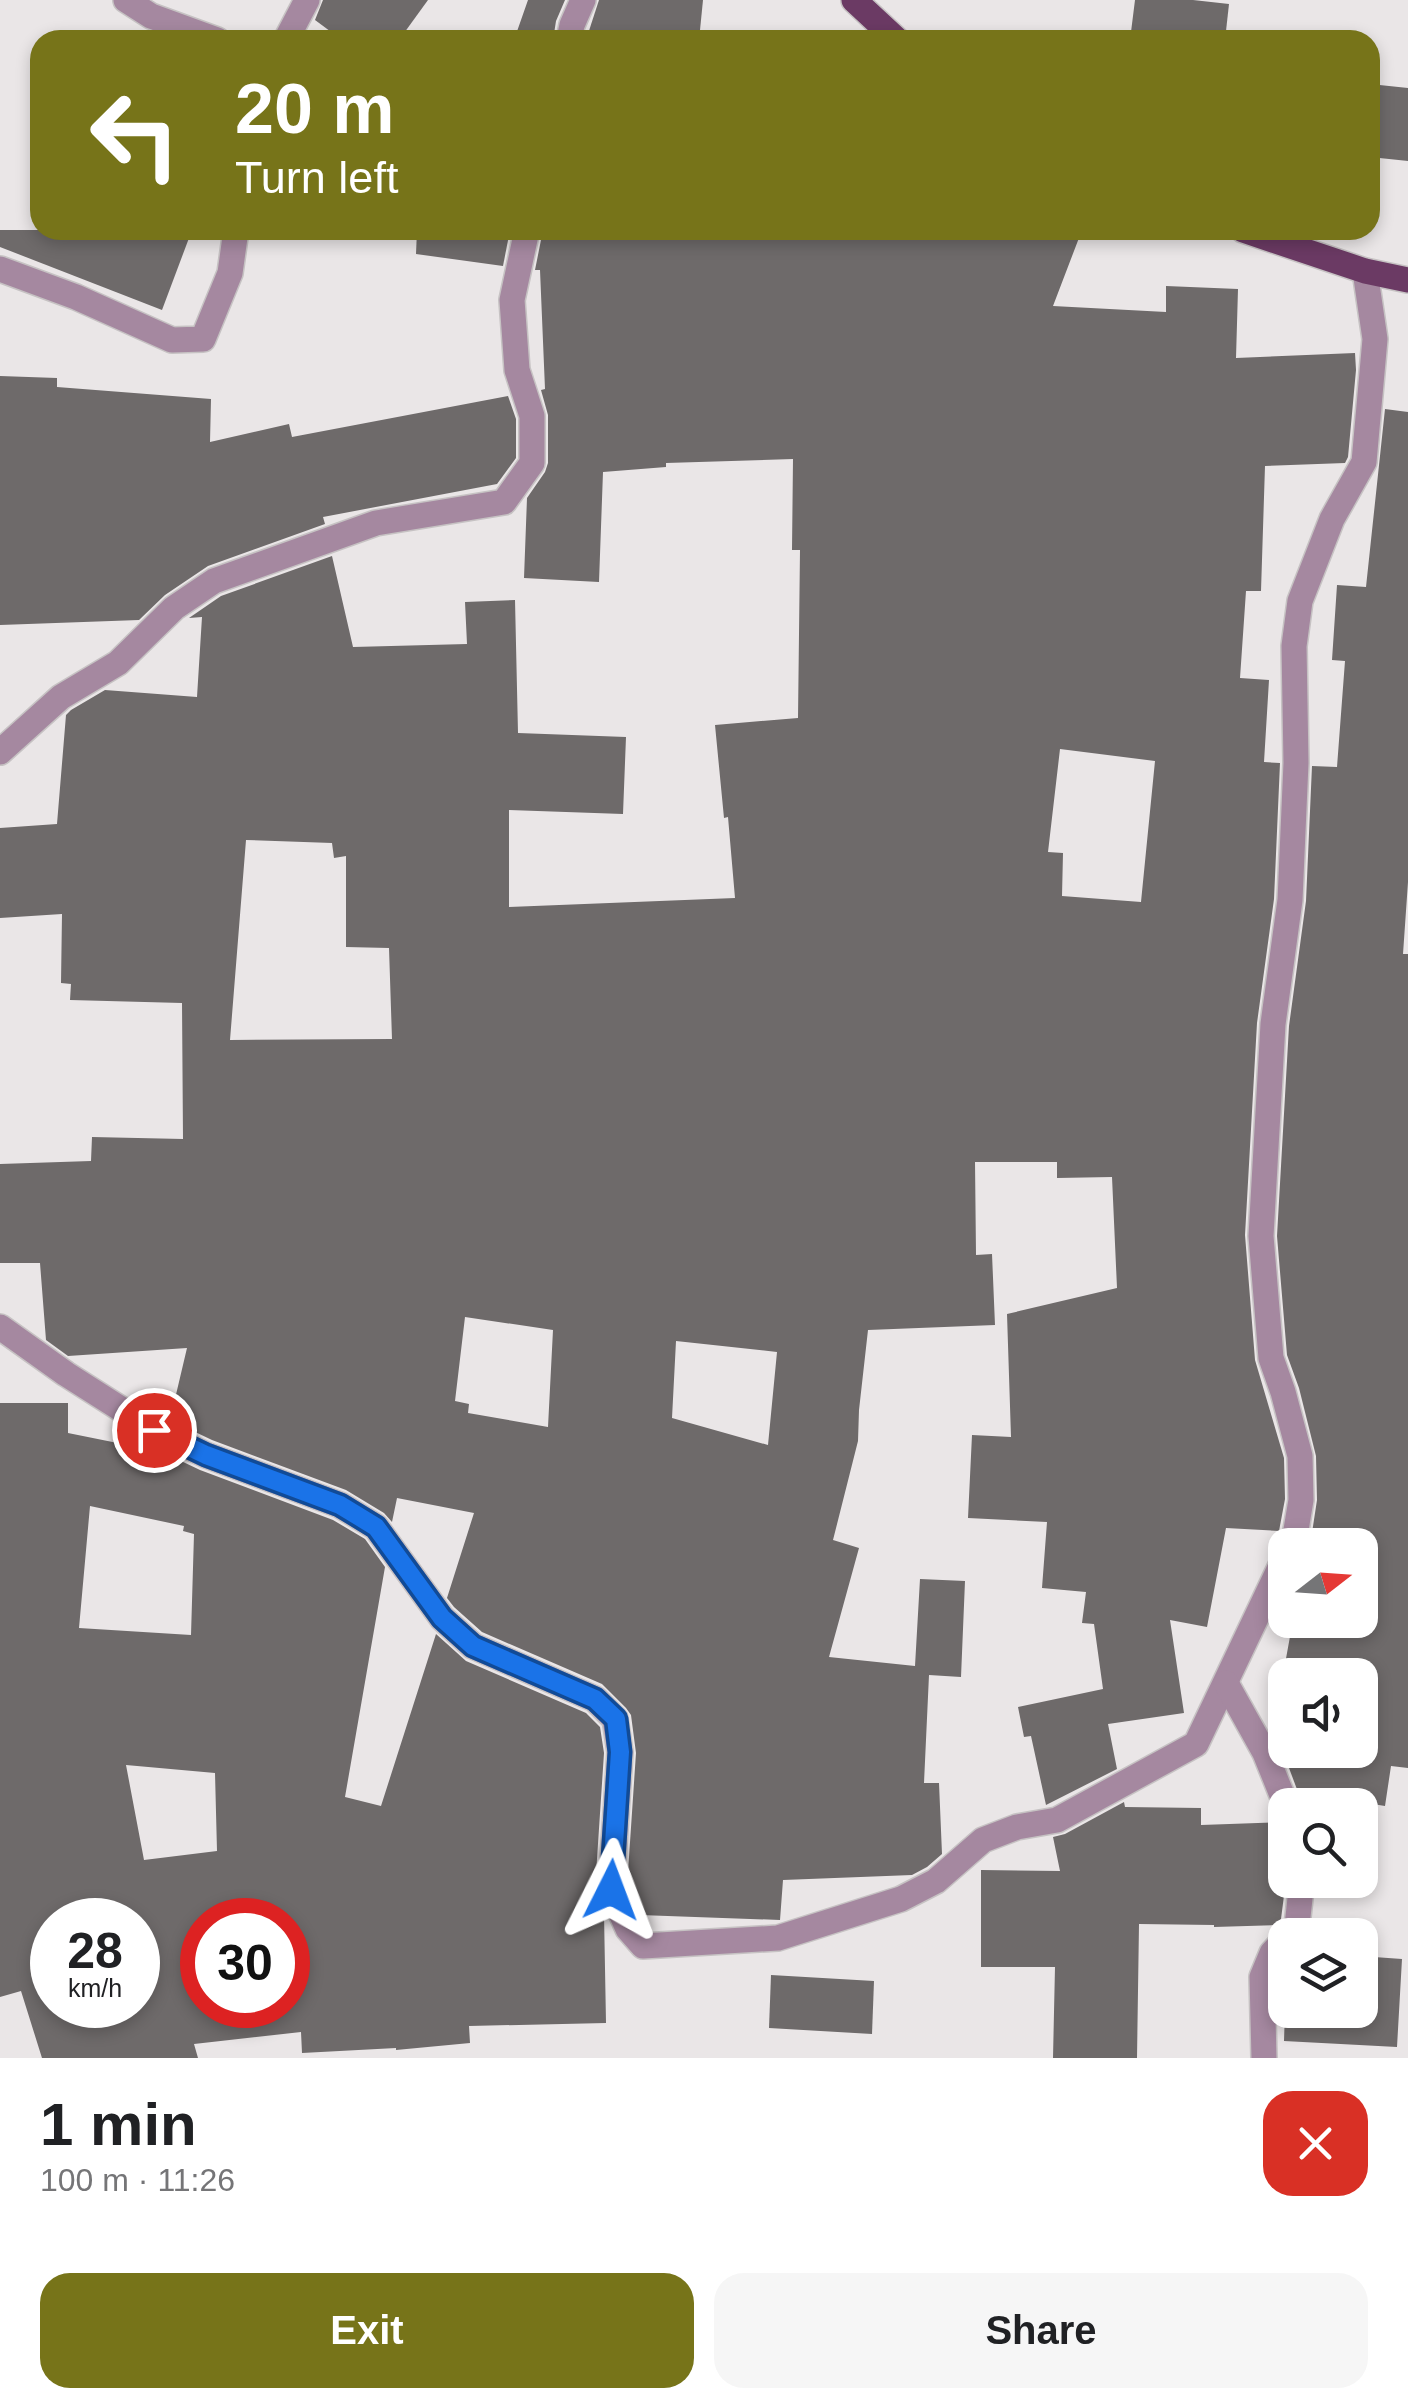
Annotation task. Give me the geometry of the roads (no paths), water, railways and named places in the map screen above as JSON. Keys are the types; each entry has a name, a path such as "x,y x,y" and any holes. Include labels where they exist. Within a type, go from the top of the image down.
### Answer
{"main road":[{"path":"854,0 886,30"},
{"path":"1273,240 1408,280"}],"street":[{"path":"126,0 151,16 190,30"},
{"path":"292,30 308,0"},
{"path":"571,30 583,0"},
{"path":"0,269 76,297 172,340 202,339 230,273 235,240"},
{"path":"0,752 61,698 118,662 174,608 214,581 376,522 504,502 532,463 532,416 517,370 512,300 525,240"},
{"path":"1296,1528 1301,1500 1300,1456 1271,1358 1261,1236 1273,1024 1290,900 1296,762 1294,646 1306,585 1332,520 1364,462 1376,338 1366,270"},
{"path":"0,1326 154,1430 206,1455 340,1505 376,1527 442,1618 473,1646 595,1699 616,1719 620,1752 611,1890 628,1929 642,1946 778,1938 901,1898 936,1881 983,1840 1018,1827 1056,1820 1196,1744 1268,1593"},
{"path":"1226,1683 1265,1752 1279,1788"},
{"path":"1264,2058 1262,1977 1268,1961"}]}
